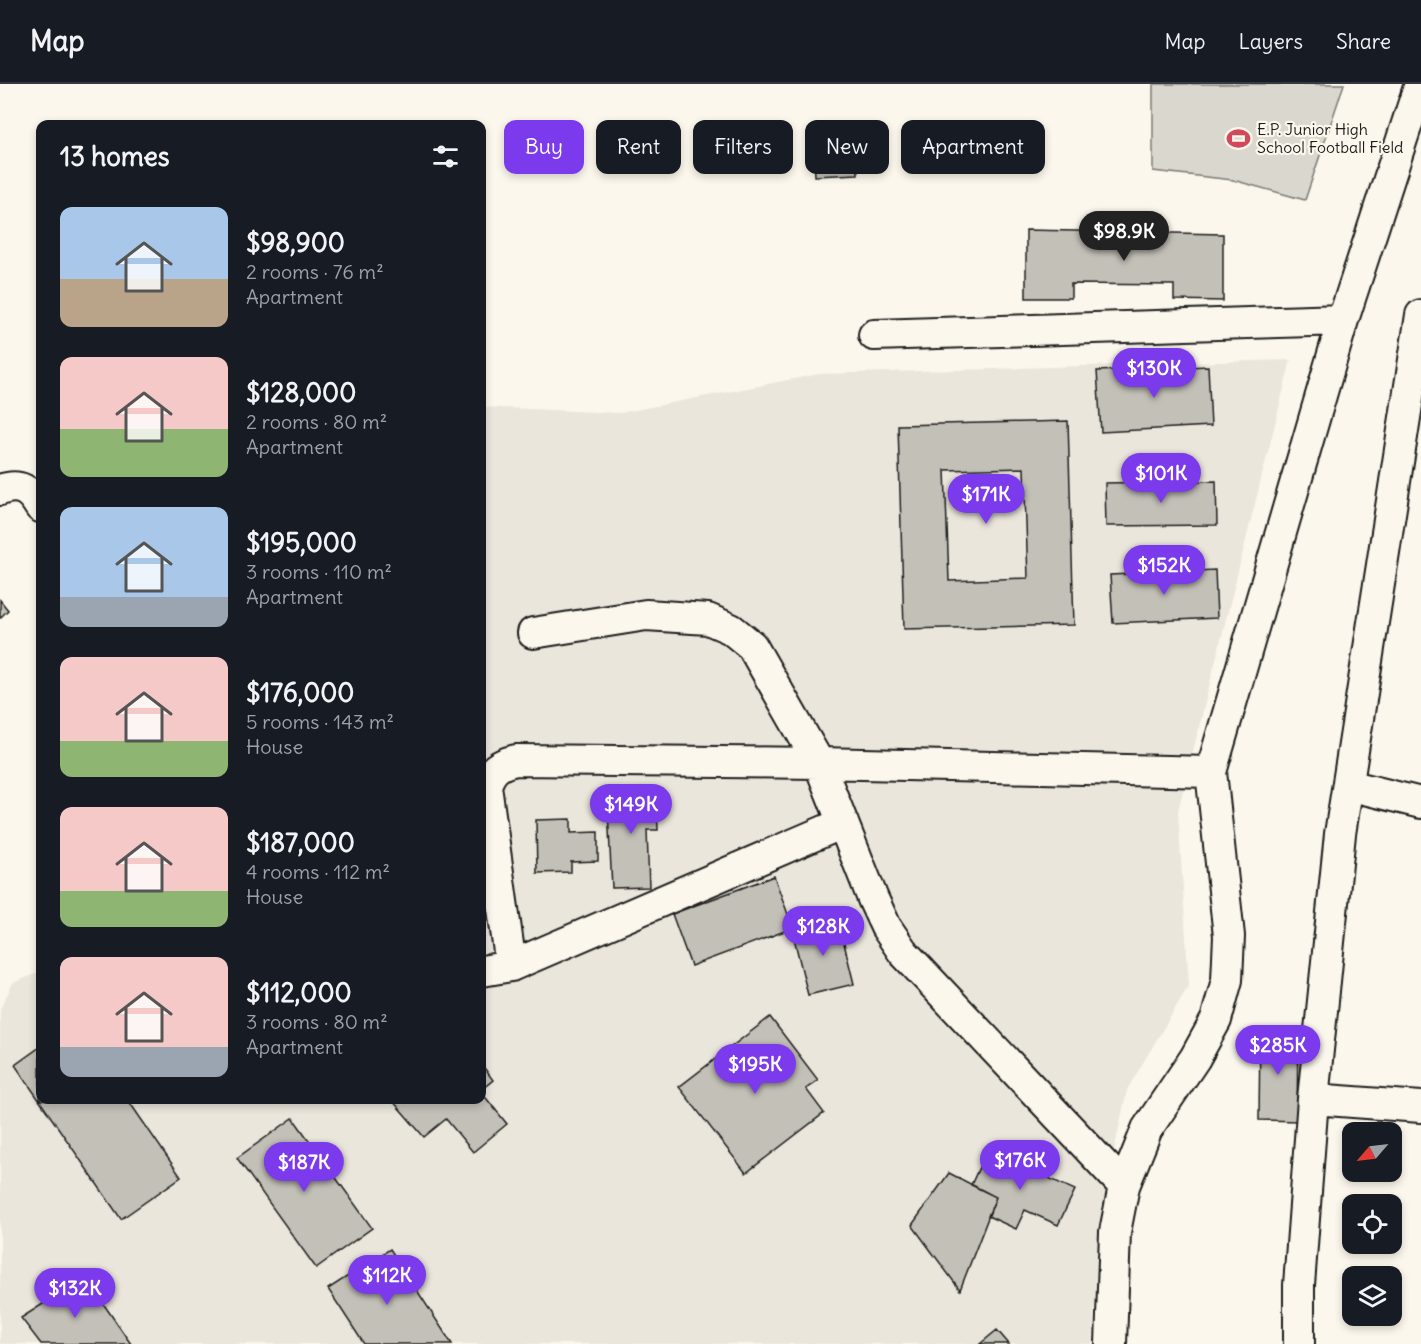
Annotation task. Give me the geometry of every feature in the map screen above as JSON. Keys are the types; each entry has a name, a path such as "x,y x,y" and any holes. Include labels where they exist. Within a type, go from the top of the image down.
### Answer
{"street":[{"path":"1111,1344 1114,1232 1124,1186 1147,1129 1195,1058 1216,1020 1227,980 1229,936 1211,772 1343,320 1418,100"},
{"path":"1299,1344 1299,1285 1313,1099 1340,834 1421,315"},
{"path":"874,335 1343,320"},
{"path":"0,490 11,486 22,487 36,501"},
{"path":"533,633 646,615 708,619 731,629 752,646 819,763 886,927 903,952 1124,1186"},
{"path":"511,966 486,786 490,772 503,763 528,760 819,763 1211,772"},
{"path":"1348,785 1421,803"},
{"path":"486,970 511,966 843,823"},
{"path":"1313,1099 1421,1107"}],"shaded area":[{"name":"E.P. Junior High School Football Field","path":"1153,84 1344,84 1305,200 1233,180 1153,171"},
{"path":"1291,360 1178,811 1189,985 1127,1090 1102,1207 1092,1344 0,1344 0,1009 13,983 36,974 36,1104 486,1104 486,407 620,413 819,374"}],"building":[{"path":"815,174 858,174 815,176"},
{"path":"1026,230 1223,234 1223,301 1174,300 1174,285 1071,284 1071,298 1026,298"},
{"path":"1208,366 1211,426 1101,432 1097,371"},
{"path":"1068,421 1074,625 904,629 898,425","holes":["1024,468 1028,578 949,581 945,470"]},
{"path":"1216,481 1217,525 1106,526 1105,483"},
{"path":"1215,570 1217,618 1113,623 1110,575"},
{"path":"0,600 8,610 0,618"},
{"path":"656,788 658,830 647,830 649,887 612,888 607,790"},
{"path":"571,819 571,833 598,832 598,861 571,862 571,872 537,873 536,820"},
{"path":"774,876 793,928 691,966 672,914"},
{"path":"838,919 854,984 808,995 792,930"},
{"path":"770,1017 818,1080 806,1089 824,1113 746,1173 679,1087"},
{"path":"1260,1030 1298,1031 1297,1121 1259,1120"},
{"path":"36,1050 36,1096 15,1065"},
{"path":"486,1070 493,1080 486,1086"},
{"path":"486,1098 507,1124 473,1152 446,1119 424,1137 395,1104 486,1104"},
{"path":"42,1104 131,1104 181,1177 121,1219"},
{"path":"293,1118 372,1228 316,1268 237,1158"},
{"path":"987,1150 1075,1190 1058,1225 1025,1210 1016,1229 988,1216 996,1197 971,1185"},
{"path":"949,1173 996,1197 960,1290 912,1225"},
{"path":"390,1249 452,1344 364,1344 328,1289"},
{"path":"85,1277 131,1344 41,1344 21,1318"},
{"path":"997,1330 1009,1344 980,1344"}],"place":[{"name":"E.P. Junior High School Football Field","path":"1239,138"}]}
